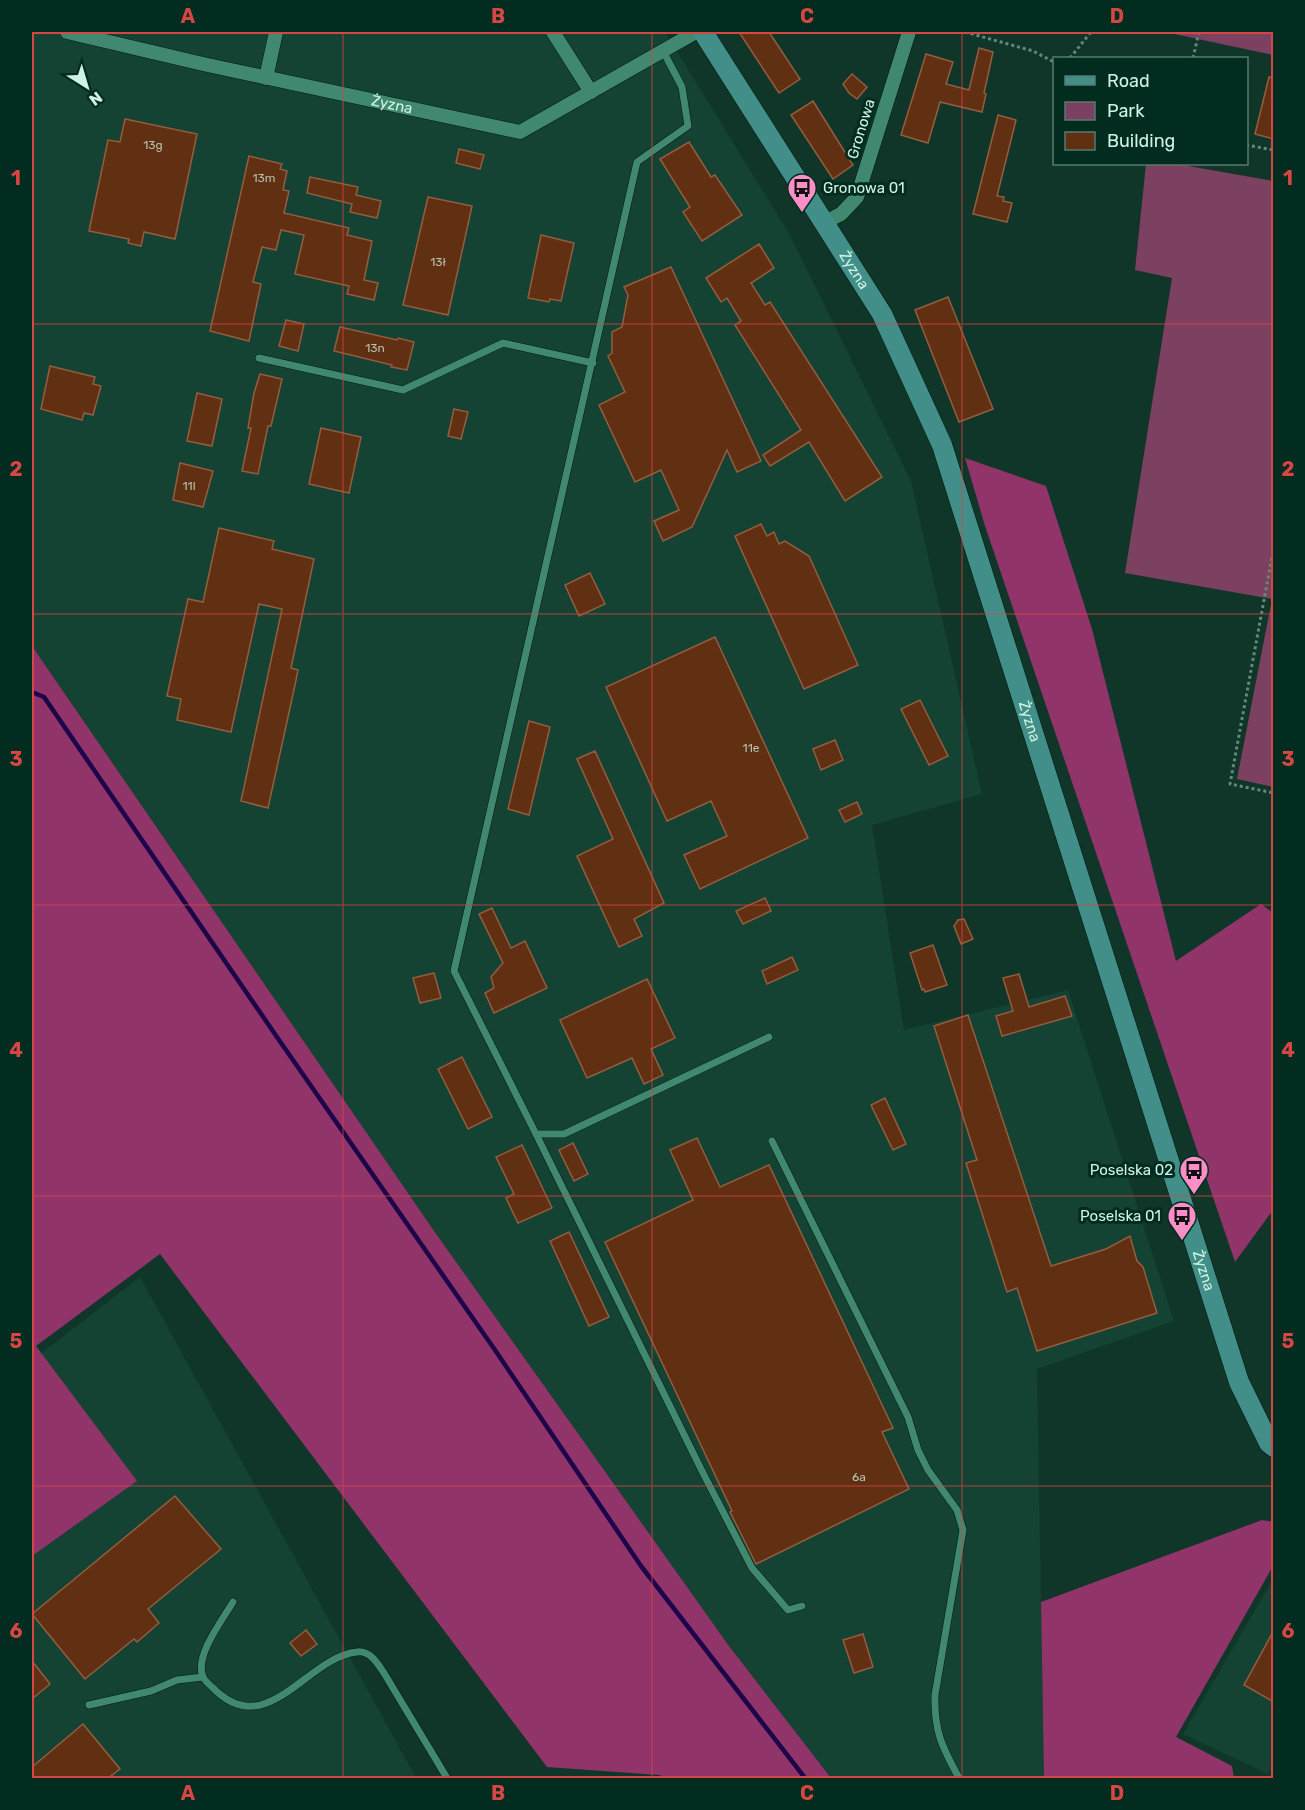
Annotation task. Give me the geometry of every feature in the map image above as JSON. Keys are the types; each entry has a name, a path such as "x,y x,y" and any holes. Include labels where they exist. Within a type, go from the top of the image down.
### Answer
{"street":[{"name":"Żyzna","path":"67,32 266,78 519,132 696,32"},
{"path":"266,78 276,32"},
{"path":"553,32 591,92"},
{"name":"Żyzna","path":"703,32 882,314 942,446 1239,1382 1269,1443 1274,1448"},
{"name":"Gronowa","path":"825,222 841,214 857,197 909,32"}],"lane":[{"path":"663,51 682,87 688,126 637,162 454,971 752,1568 788,1611 802,1606"},
{"path":"259,358 403,390 503,343 592,363"},
{"path":"536,1134 564,1134 769,1037"},
{"path":"772,1141 908,1417 918,1450 928,1470 957,1510 963,1530 935,1695 935,1719 944,1751 959,1779"},
{"path":"233,1602 204,1651 201,1668 203,1677 228,1702 254,1707 299,1685 333,1659 363,1652 375,1659 447,1779"},
{"path":"89,1705 151,1691 177,1680 203,1677"}],"path":[{"path":"965,32 1033,51 1053,61"},
{"path":"1071,57 1091,32"},
{"path":"1193,57 1199,32"},
{"path":"1248,145 1274,150"},
{"path":"1274,546 1230,784 1274,793"}],"shaded area":[{"path":"32,32 665,32 790,235 911,481 982,794 872,825 904,1030 1068,990 1174,1321 1037,1369 1044,1778 831,1778 729,1646 432,1228 32,646"},
{"path":"965,458 1046,486 1092,629 1176,961 1261,904 1273,913 1273,1210 1235,1262 985,526"},
{"path":"32,646 432,1228 729,1646 831,1778 669,1778 659,1775 547,1767 160,1254 36,1346 137,1481 32,1556"},
{"path":"140,1277 417,1778 32,1778 34,1359"},
{"path":"1262,1520 1273,1522 1273,1566 1176,1737 1232,1766 1234,1778 1044,1778 1041,1602"},
{"path":"1273,1579 1274,1764 1268,1774 1183,1734"}],"green space":[{"path":"1165,32 1273,32 1273,55"},
{"path":"1146,165 1183,165 1273,181 1273,787 1237,779 1272,599 1125,573 1172,278 1135,270"}],"building":[{"path":"739,32 769,32 800,79 779,93"},
{"path":"979,48 993,52 982,112 940,102 928,143 901,135 926,54 953,62 946,84 969,90"},
{"path":"852,74 867,87 857,99 843,84"},
{"path":"1269,77 1274,78 1274,139 1255,134"},
{"path":"813,101 853,165 833,179 791,115"},
{"path":"998,115 1016,120 997,196 1004,197 1003,201 1012,203 1007,222 973,214"},
{"path":"125,119 197,134 175,239 144,232 141,246 128,243 129,239 89,231 108,140 120,142"},
{"path":"689,142 711,177 715,175 742,215 702,241 683,212 690,207 660,159"},
{"path":"459,149 484,155 480,169 456,163"},
{"path":"249,156 282,164 280,169 287,171 283,190 289,191 284,213 349,228 347,235 372,241 364,280 378,283 374,300 347,294 349,286 295,274 304,235 281,230 276,250 262,247 253,282 261,284 249,341 210,331"},
{"path":"310,177 358,187 356,195 381,201 377,218 350,212 352,204 307,193"},
{"path":"428,197 472,206 448,315 403,305"},
{"path":"541,235 574,243 561,301 550,299 549,302 528,298"},
{"path":"759,244 774,268 751,283 765,305 770,302 882,477 845,501 809,442 770,466 763,455 801,430 735,325 741,321 727,298 721,302 706,278"},
{"path":"671,267 761,461 737,472 727,450 692,527 663,541 654,521 679,510 661,470 635,482 599,405 625,392 608,356 612,353 612,332 622,327 628,295 624,287"},
{"path":"948,297 993,409 959,422 915,310"},
{"path":"286,320 304,324 298,351 279,346"},
{"path":"340,327 414,342 407,370 334,351"},
{"path":"50,366 95,377 93,384 101,386 93,415 84,413 82,420 41,409"},
{"path":"260,374 282,379 271,426 268,426 258,474 242,471 251,428 248,428 254,393"},
{"path":"197,393 222,399 212,446 187,441"},
{"path":"454,409 468,412 461,439 448,436"},
{"path":"321,428 361,437 349,493 309,484"},
{"path":"180,463 213,471 203,507 173,500"},
{"path":"761,524 767,536 774,532 779,544 785,541 809,556 858,665 804,689 735,536"},
{"path":"219,528 274,541 272,549 314,559 291,668 298,670 268,808 241,801 282,609 259,604 231,732 177,720 181,699 167,696 188,599 203,602"},
{"path":"590,573 605,604 579,616 565,585"},
{"path":"715,637 808,838 700,889 684,855 727,836 711,801 667,821 606,687"},
{"path":"920,700 948,756 929,765 901,709"},
{"path":"529,721 550,727 529,815 508,809"},
{"path":"835,740 843,760 821,770 813,749"},
{"path":"595,751 664,903 634,919 642,936 619,947 577,856 613,839 577,759"},
{"path":"857,802 862,814 845,822 839,810"},
{"path":"765,898 771,911 743,924 736,911"},
{"path":"492,908 511,948 525,941 547,988 494,1013 485,993 494,988 491,977 503,963 479,914"},
{"path":"964,919 973,939 961,944 954,926 958,920"},
{"path":"933,945 947,985 925,992 924,989 922,990 910,953"},
{"path":"792,957 798,970 767,984 762,971"},
{"path":"434,973 441,998 420,1003 413,978"},
{"path":"1019,974 1029,1007 1065,996 1072,1016 1002,1036 996,1016 1013,1011 1003,978"},
{"path":"647,979 675,1038 651,1049 663,1075 644,1084 632,1058 587,1078 560,1020"},
{"path":"968,1015 1051,1266 1106,1249 1130,1236 1137,1261 1143,1267 1157,1313 1037,1351 1017,1288 1007,1292 966,1163 977,1160 934,1026"},
{"path":"462,1057 492,1117 468,1129 438,1069"},
{"path":"885,1098 906,1144 893,1150 871,1105"},
{"path":"697,1138 720,1187 769,1165 893,1428 882,1432 909,1489 756,1564 605,1242 693,1200 670,1150"},
{"path":"573,1143 588,1174 574,1181 559,1150"},
{"path":"522,1145 552,1208 518,1223 506,1198 514,1194 496,1157"},
{"path":"569,1232 609,1317 589,1326 550,1241"},
{"path":"175,1496 221,1549 148,1609 159,1623 137,1642 134,1639 85,1679 32,1614"},
{"path":"306,1630 317,1644 301,1656 290,1643"},
{"path":"1274,1630 1274,1702 1244,1685"},
{"path":"863,1634 873,1667 854,1673 843,1640"},
{"path":"32,1661 50,1684 32,1699"},
{"path":"83,1724 120,1769 107,1779 32,1779 32,1767"}],"waterway":[{"path":"32,692 44,697 495,1350 641,1566 805,1778"}],"place":[{"name":"Gronowa 01","path":"802,214"},
{"name":"Poselska 02","path":"1194,1196"},
{"name":"Poselska 01","path":"1182,1242"}]}
